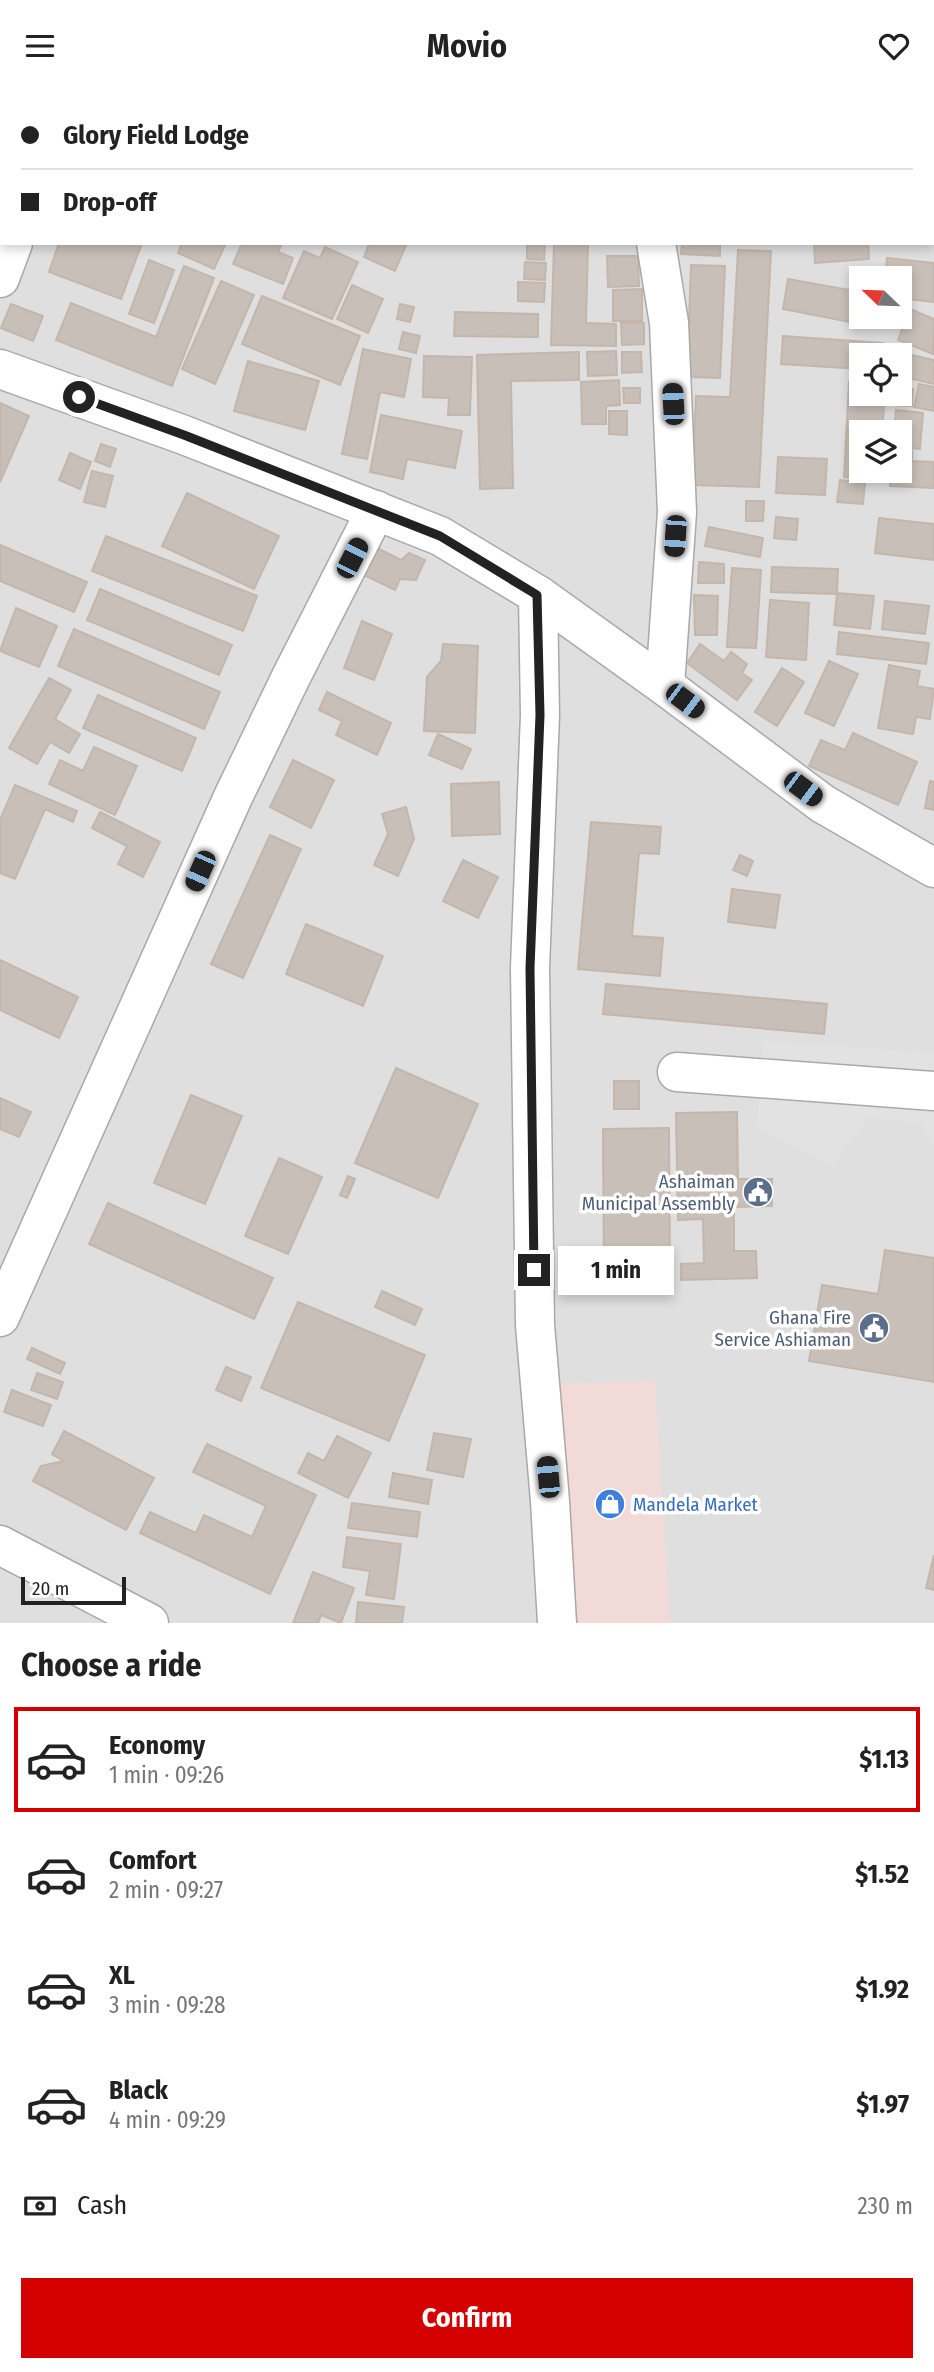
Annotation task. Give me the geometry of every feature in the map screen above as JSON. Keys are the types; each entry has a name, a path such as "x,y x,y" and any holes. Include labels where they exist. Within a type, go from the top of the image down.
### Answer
{"street":[{"path":"0,278 12,245"},
{"path":"656,245 669,323 677,512 665,686"},
{"path":"0,369 184,435 440,536 537,595 665,686 822,804 934,868"},
{"path":"0,1317 233,797 376,510"},
{"path":"537,595 540,715 530,968 535,1325 550,1501 556,1623"},
{"path":"677,1072 934,1091"},
{"path":"0,1545 149,1623"}],"shaded area":[{"path":"0,245 934,245 934,1623 0,1623"},
{"path":"763,1041 934,1053 934,1147 923,1123 868,1117 832,1165 757,1128"},
{"name":"Mandela Market","path":"655,1381 670,1623 564,1623 551,1384"}],"building":[{"path":"58,245 141,245 121,299 49,272"},
{"path":"181,245 225,245 214,269 178,253"},
{"path":"241,245 281,245 278,252 293,258 283,284 233,264"},
{"path":"369,245 406,245 395,271 364,257"},
{"path":"527,245 545,245 544,260 527,259"},
{"path":"554,245 588,245 586,323 616,324 616,346 551,345"},
{"path":"682,245 720,245 720,256 681,254"},
{"path":"814,245 868,245 869,259 815,263"},
{"path":"325,247 358,262 332,319 283,298 304,251 320,258"},
{"path":"738,250 771,251 759,487 692,485 696,396 730,397"},
{"path":"607,256 638,256 639,286 608,287"},
{"path":"887,258 934,263 934,302 912,299 912,266 886,266"},
{"path":"149,260 174,270 154,323 129,314"},
{"path":"525,262 546,263 545,280 524,279"},
{"path":"691,265 725,266 720,378 687,377"},
{"path":"184,266 214,278 172,386 56,340 71,303 156,337"},
{"path":"788,279 849,290 849,322 783,309"},
{"path":"221,281 254,295 215,384 182,369"},
{"path":"518,282 545,283 544,302 518,301"},
{"path":"352,285 383,299 368,333 337,319"},
{"path":"642,289 642,321 613,321 613,290"},
{"path":"262,296 360,336 340,385 242,344"},
{"path":"11,304 43,316 33,341 1,328"},
{"path":"400,304 414,307 410,322 397,319"},
{"path":"912,310 934,319 933,354 912,346 912,343 898,340 902,329 912,329"},
{"path":"455,312 538,314 538,337 454,336"},
{"path":"621,323 644,323 644,344 622,345"},
{"path":"403,332 420,336 416,353 399,349"},
{"path":"783,336 883,343 849,343 849,368 781,364"},
{"path":"363,349 411,359 404,397 380,392 367,459 342,454"},
{"path":"616,351 617,375 588,376 587,352"},
{"path":"579,352 579,380 511,381 513,488 480,489 477,355"},
{"path":"622,352 641,352 642,372 622,373"},
{"path":"912,355 934,360 934,384 912,379"},
{"path":"424,356 472,357 470,415 448,415 449,398 423,397"},
{"path":"248,361 319,381 305,430 234,411"},
{"path":"619,380 620,405 606,406 606,424 582,424 581,382"},
{"path":"849,382 849,406 884,406 883,420 849,420 849,477 844,477"},
{"path":"919,384 934,387 934,411 914,407"},
{"path":"623,388 640,388 640,403 624,403"},
{"path":"0,403 29,416 0,482"},
{"path":"896,410 923,413 920,449 912,448 912,420 895,420"},
{"path":"609,411 627,411 627,435 609,434"},
{"path":"381,415 462,431 455,468 407,459 403,479 370,472"},
{"path":"101,444 116,449 110,467 95,461"},
{"path":"70,453 91,462 80,489 59,480"},
{"path":"778,457 827,459 825,495 776,493"},
{"path":"912,461 934,462 934,488 890,486 890,483 912,483"},
{"path":"92,471 113,476 105,507 84,502"},
{"path":"840,480 865,483 863,504 837,502"},
{"path":"187,493 279,536 254,589 162,546"},
{"path":"746,501 764,501 763,521 746,521"},
{"path":"776,517 798,519 796,540 774,538"},
{"path":"879,518 934,524 934,560 875,553"},
{"path":"709,527 763,538 760,557 705,546"},
{"path":"106,536 257,596 243,631 92,571"},
{"path":"0,545 87,582 74,612 0,581"},
{"path":"377,548 401,560 409,553 425,560 416,580 400,579 395,590 364,575"},
{"path":"699,562 724,564 724,583 698,583"},
{"path":"772,567 838,569 837,594 771,592"},
{"path":"732,568 761,570 756,648 727,647"},
{"path":"100,589 232,645 219,675 87,620"},
{"path":"837,593 874,596 870,629 834,625"},
{"path":"694,595 718,596 717,635 695,635"},
{"path":"770,600 809,603 806,660 766,657"},
{"path":"885,601 929,606 925,634 882,629"},
{"path":"16,608 57,626 39,667 0,651"},
{"path":"362,621 392,634 374,680 344,668"},
{"path":"74,629 220,692 204,729 58,666"},
{"path":"839,632 929,643 926,664 837,654"},
{"path":"443,644 478,646 475,733 424,731 427,677 441,661"},
{"path":"700,644 724,661 731,652 747,664 742,673 752,680 737,700 687,663"},
{"path":"829,661 858,674 834,726 805,713"},
{"path":"889,665 920,671 917,686 934,689 930,719 916,717 913,734 878,728"},
{"path":"782,668 804,682 777,726 755,712"},
{"path":"49,678 71,690 55,719 80,734 69,753 50,742 37,764 9,748"},
{"path":"327,692 391,723 377,755 336,735 342,721 319,710"},
{"path":"98,695 196,738 182,771 83,728"},
{"path":"853,733 917,762 898,805 809,766 821,740 845,750"},
{"path":"438,734 471,749 462,769 429,755"},
{"path":"94,747 137,766 115,815 49,784 60,760 83,771"},
{"path":"293,760 334,780 311,828 270,807"},
{"path":"930,781 934,782 934,810 925,808"},
{"path":"499,782 500,834 452,836 451,784"},
{"path":"15,785 77,811 73,822 45,809 15,879 0,873 0,820"},
{"path":"406,807 414,839 398,876 374,865 388,834 382,814"},
{"path":"100,812 160,842 143,877 118,864 127,846 92,828"},
{"path":"591,822 661,827 659,854 639,853 632,936 663,938 660,976 578,969"},
{"path":"270,835 301,849 243,978 211,964"},
{"path":"740,855 753,861 747,876 733,870"},
{"path":"463,860 498,877 478,918 443,901"},
{"path":"732,889 780,895 775,928 728,922"},
{"path":"306,924 383,956 363,1006 286,974"},
{"path":"0,960 78,997 59,1038 0,1010"},
{"path":"606,984 827,1004 824,1034 603,1014"},
{"path":"396,1068 478,1104 438,1198 355,1163"},
{"path":"614,1081 639,1081 639,1109 614,1109"},
{"path":"191,1095 242,1116 205,1204 154,1183"},
{"path":"0,1098 31,1112 19,1137 0,1129"},
{"path":"737,1112 738,1179 772,1179 772,1206 734,1207 734,1251 756,1251 757,1278 681,1280 681,1264 704,1263 703,1219 678,1220 676,1113"},
{"path":"669,1128 670,1275 604,1275 603,1129"},
{"path":"279,1158 322,1177 288,1254 245,1236"},
{"path":"348,1176 355,1179 347,1198 340,1195"},
{"path":"108,1203 273,1278 254,1319 89,1244"},
{"name":"Ghana Fire Service Ashiaman","path":"885,1250 934,1258 934,1382 809,1361 822,1285 878,1294"},
{"path":"382,1291 422,1309 415,1325 375,1307"},
{"path":"298,1302 425,1355 389,1441 261,1388"},
{"path":"32,1348 65,1363 60,1374 27,1359"},
{"path":"226,1367 251,1377 241,1401 216,1390"},
{"path":"37,1373 63,1382 57,1399 31,1390"},
{"path":"12,1390 51,1405 43,1426 4,1412"},
{"path":"64,1431 154,1478 126,1530 33,1481 41,1466 64,1461 52,1454"},
{"path":"434,1433 471,1439 463,1477 427,1470"},
{"path":"337,1436 371,1453 348,1498 298,1473 308,1453 324,1461"},
{"path":"207,1444 316,1495 270,1594 140,1533 150,1512 196,1533 204,1515 252,1537 266,1506 193,1472"},
{"path":"393,1473 432,1480 428,1504 389,1497"},
{"path":"352,1503 420,1512 417,1537 348,1528"},
{"path":"347,1537 401,1544 394,1599 366,1595 370,1571 343,1567"},
{"path":"934,1555 934,1590 926,1588"},
{"path":"313,1572 354,1588 341,1623 321,1615 318,1623 293,1623"},
{"path":"358,1602 404,1607 402,1623 356,1623"}],"place":[{"name":"Ashaiman Municipal Assembly","path":"758,1192"},
{"name":"Ghana Fire Service Ashiaman","path":"874,1328"},
{"name":"Mandela Market","path":"610,1504"}],"route":[{"path":"79,397 184,435 440,536 537,595 540,715 530,968 534,1270"}]}
